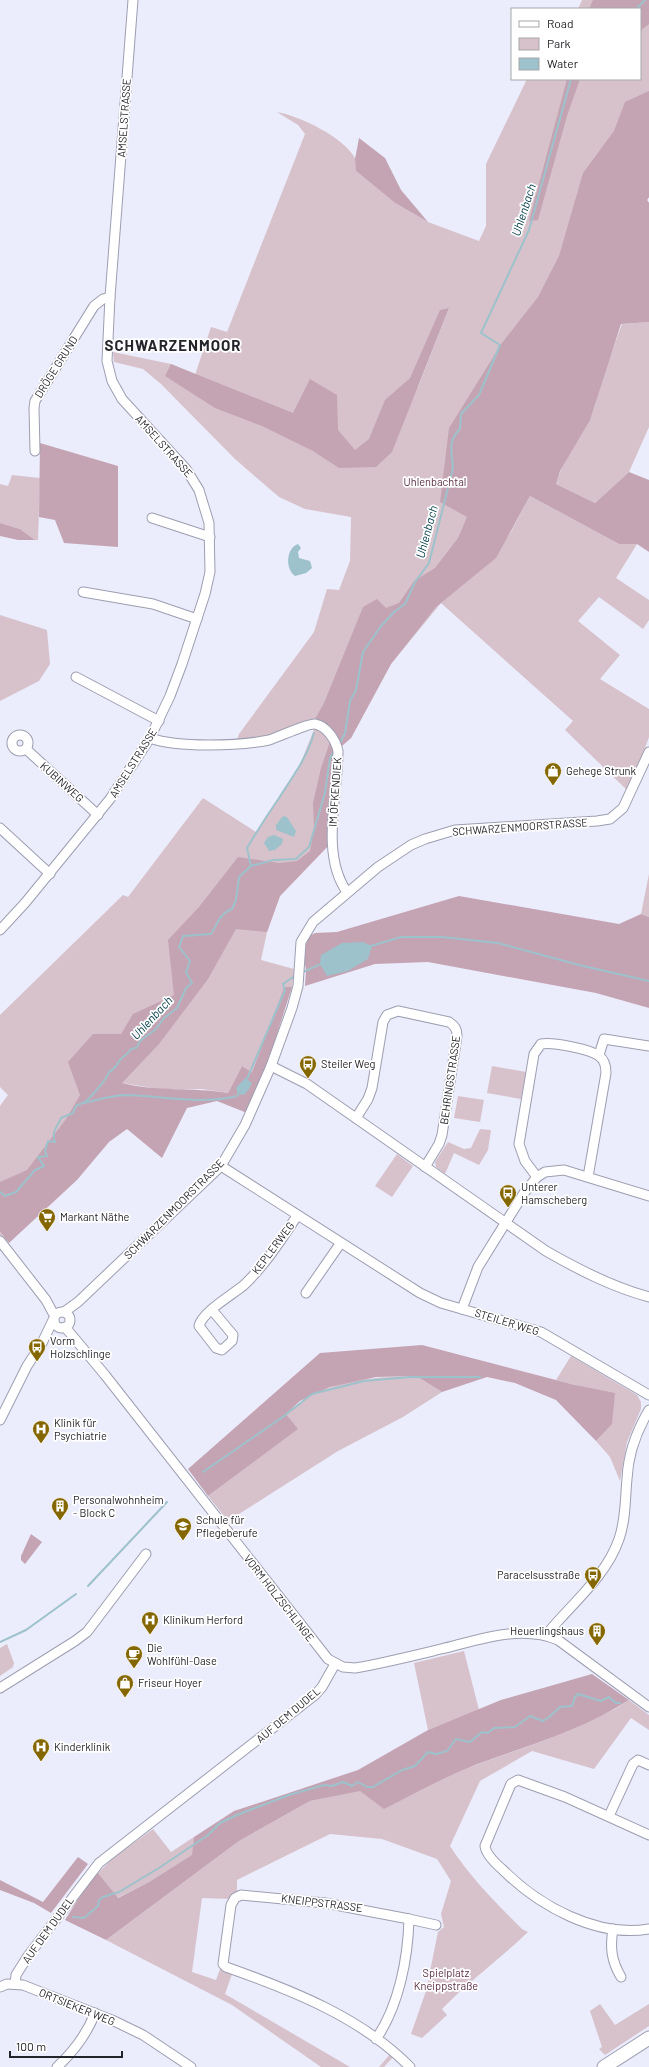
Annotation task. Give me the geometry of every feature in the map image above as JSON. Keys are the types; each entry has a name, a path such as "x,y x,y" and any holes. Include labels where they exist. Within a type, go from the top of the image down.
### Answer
{"main road":[{"path":"604,2067 649,2038"}],"street":[{"name":"AMSELSTRASSE","path":"0,930 50,874 98,815 126,776 150,738 159,721 182,664 210,572 210,537 203,501 194,480 122,399 112,381 106,351 133,0"},
{"name":"DRÖGE GRUND","path":"35,451 35,401 94,306 103,299 110,297"},
{"path":"152,518 210,537"},
{"path":"82,592 153,604 197,618"},
{"path":"76,677 159,721"},
{"name":"IM ÖFKENDIEK","path":"150,738 160,741 179,743 225,744 269,740 289,734 309,725 319,725 334,740 338,751 332,836 336,866 347,892"},
{"name":"KUBINWEG","path":"26,749 98,815"},
{"name":"SCHWARZENMOORSTRASSE","path":"0,1420 27,1366 42,1343 62,1319 220,1166 245,1125 271,1066 296,991 299,949 302,938 313,922 347,892 396,854 410,845 437,835 455,830 597,822 610,819 620,812 626,804 649,752"},
{"path":"0,828 50,874"},
{"name":"BEHRINGSTRASSE","path":"356,1118 368,1099 372,1088 383,1022 388,1015 398,1011 448,1022 453,1025 457,1029 457,1036 442,1135 439,1144 425,1167"},
{"path":"599,1056 604,1039 649,1046"},
{"path":"537,1177 525,1161 519,1144 534,1054 541,1044 550,1043 591,1052 599,1056 606,1066 588,1177"},
{"path":"271,1066 307,1084 546,1252 611,1284 649,1297"},
{"name":"STEILER WEG","path":"220,1166 340,1244 420,1293 441,1303 541,1332 649,1395"},
{"path":"462,1309 478,1267 524,1193 537,1177 555,1170 573,1171 649,1196"},
{"name":"KEPLERWEG","path":"212,1310 244,1284 258,1270 272,1253 297,1216"},
{"name":"VORM HOLZSCHLINGE","path":"0,1241 312,1641 328,1659 335,1664"},
{"path":"306,1293 340,1244"},
{"path":"546,1635 599,1574 615,1549 623,1524 627,1477 632,1444 638,1428 649,1410"},
{"path":"0,1688 70,1645 87,1632 146,1554"},
{"path":"335,1664 354,1668 499,1636 527,1633 546,1635 558,1640 649,1707"},
{"name":"AUF DEM DUDEL","path":"15,1984 16,1975 28,1956 99,1863 315,1695 322,1687 335,1664"},
{"path":"608,1816 633,1764 638,1760 649,1765"},
{"path":"649,1835 565,1797 518,1780 511,1784 485,1846 486,1850 510,1877 543,1902 572,1917 613,1929 631,1931 649,1929"},
{"name":"KNEIPPSTRASSE","path":"376,2038 339,2016 295,1993 226,1968 223,1964 231,1904 238,1896 325,1903 436,1925"},
{"path":"409,1919 406,1949 396,1995 386,2022 376,2038 392,2049 410,2067"},
{"path":"613,1929 610,1949 612,1959 621,1977"},
{"path":"0,1987 7,1984 15,1984"},
{"name":"ORTSIEKER WEG","path":"15,1984 95,2013 143,2035 191,2067"},
{"path":"57,2067 75,2047 92,2022 95,2013"}],"green space":[{"name":"Uhlenbachtal","path":"582,0 649,0 649,197 647,200 649,203 611,354 622,324 649,322 649,427 629,472 595,503 556,484 564,463 588,422 596,401 530,492 507,539 530,496 619,544 637,544 616,578 649,600 649,620 643,629 599,597 578,621 620,655 600,679 649,709 649,737 629,792 565,730 573,721 441,603 391,664 351,738 336,751 330,844 280,896 267,932 261,960 294,969 292,987 284,987 252,1072 242,1066 228,1093 202,1089 159,1089 122,1083 0,1251 0,1106 8,1095 0,1087 0,1015 123,895 128,897 203,798 256,832 297,772 315,727 315,720 287,732 236,742 239,734 314,632 327,589 339,590 350,561 351,517 305,509 279,497 235,459 161,384 143,369 114,362 113,352 171,364 195,375 211,327 227,332 305,134 298,125 277,112 309,123 331,135 349,150 355,158 356,171 395,203 428,222 479,241 486,226 486,164 527,80 641,80 641,8 578,8","holes":["449,308 418,387 395,392 410,378"]},
{"path":"12,475 40,478 38,540 35,540 20,529 0,523 0,484 8,486"},
{"path":"0,615 47,630 50,664 39,681 0,701"},
{"path":"649,874 649,917 641,914"},
{"path":"492,1066 526,1072 521,1099 487,1093"},
{"path":"458,1096 484,1100 480,1122 454,1118"},
{"path":"480,1129 491,1130 488,1150 479,1165 454,1153 445,1174 436,1167 435,1162 448,1142 464,1149 471,1148"},
{"path":"397,1154 413,1166 392,1197 375,1186"},
{"path":"571,1356 637,1395 641,1402 641,1409 627,1442 620,1481 610,1457 596,1441 612,1423 575,1385 556,1380"},
{"path":"416,1376 442,1392 403,1417 338,1451 228,1521 208,1496 297,1429 286,1414 315,1394 330,1387 363,1379"},
{"path":"7,1644 14,1663 13,1667 0,1676 0,1648"},
{"path":"464,1651 479,1710 428,1730 414,1663"},
{"name":"Spielplatz Kneippstraße","path":"629,1700 649,1715 649,1730 631,1718 594,1769 532,1751 480,1781 450,1846 483,1889 522,1929 528,1932 442,2009 447,2015 422,2038 411,2034 426,1991 438,1932 444,1927 441,1914 451,1881 437,1859 382,1839 330,1834 237,1880 237,1893 232,1894 230,1899 202,1898 192,1972 216,1980 220,1969 232,1974 225,1994 350,2067 321,2067 232,2005 106,1940 239,1841 310,1801 473,1766 543,1741 615,1709"},
{"path":"153,1829 171,1852 194,1837 193,1855 149,1882 117,1898 98,1873 112,1859"},
{"path":"600,2004 615,2025 649,2004 649,2026 605,2055 599,2049 602,2047 590,2011"},
{"path":"391,2053 394,2056 384,2067 379,2067"}],"shaded area":[{"path":"593,0 649,0 649,24 641,30 641,8 589,8"},
{"path":"567,80 580,80 567,116 538,220 529,221"},
{"path":"649,91 649,197 647,200 649,203 649,322 621,324 590,420 560,471 556,484 595,503 629,472 649,480 649,552 637,544 619,544 530,496 496,558 436,607 391,664 351,738 336,751 330,844 280,896 267,932 236,929 208,979 159,1044 122,1083 148,1088 201,1090 228,1093 242,1066 252,1072 284,987 292,987 263,1078 247,1113 217,1101 187,1108 162,1158 127,1129 109,1142 77,1180 9,1243 0,1231 0,1182 27,1170 66,1119 80,1095 68,1062 93,1034 121,1034 133,1014 174,995 168,940 199,907 238,857 279,863 297,861 310,851 314,826 313,803 321,768 331,739 315,719 324,703 363,607 377,599 386,608 399,603 414,581 435,568 458,538 467,517 440,502 449,428 502,343 538,297 559,256 583,173 614,131 625,102"},
{"path":"359,138 385,158 401,190 428,222 395,203 356,171 355,159"},
{"path":"449,308 392,452 376,467 339,468 313,451 262,426 215,408 165,376 171,364 293,413 310,379 337,395 338,430 355,450 369,439 385,400 410,378 440,310"},
{"path":"40,443 118,466 118,547 64,543 55,520 39,517"},
{"path":"0,523 20,529 35,540 18,540 0,536"},
{"path":"459,896 619,924 641,914 649,917 649,1008 596,993 428,962 375,964 305,986 306,970 303,953 309,936 315,933 337,932"},
{"path":"422,1345 575,1385 615,1393 612,1424 596,1441 556,1400 515,1383 487,1377 442,1392 416,1376 376,1377 330,1387 300,1401 286,1414 298,1429 208,1496 188,1469 320,1353"},
{"path":"31,1534 42,1542 25,1564 21,1560 21,1556"},
{"path":"592,1674 629,1700 611,1711 573,1729 475,1765 440,1780 384,1809 360,1791 310,1801 239,1841 106,1940 65,1920 87,1885 98,1873 118,1898 149,1882 192,1855 194,1837 234,1811 358,1770 428,1730 501,1700"},
{"path":"78,1857 88,1864 51,1913 34,1903 0,1890 0,1880 43,1902"}],"water":[{"path":"298,544 301,548 298,552 299,558 310,561 312,568 306,573 295,576 290,569 288,559 291,550"},
{"path":"283,816 287,817 296,831 294,837 276,830 276,825"},
{"path":"274,835 283,839 282,844 275,850 269,851 264,843 268,837"},
{"path":"363,942 372,946 368,959 348,971 327,976 320,964 321,955 342,943"},
{"path":"245,1078 252,1083 244,1095 238,1094 236,1088"}],"waterway":[{"name":"Uhlenbach","path":"637,8 645,0"},
{"name":"Uhlenbach","path":"340,743 345,733 350,701 356,690 363,652 381,626 394,612 405,604 415,582 429,563 453,468 451,452 453,438 460,429 461,414 479,395 500,345 481,333 529,230 571,80"},
{"path":"251,866 247,848 299,767 308,751 314,733"},
{"name":"Uhlenbach","path":"0,1192 5,1196 16,1192 35,1170 44,1166 38,1157 47,1156 45,1151 48,1141 55,1142 54,1132 61,1118 73,1113 76,1106 88,1100 121,1059 131,1049 136,1048 141,1040 156,1029 164,1018 177,1008 186,988 192,983 186,972 190,961 179,947 183,936 211,934 224,913 232,909 236,900 239,877 251,866 273,860 296,859 309,847 325,793 330,758 335,750"},
{"path":"371,946 401,937 442,937 498,943 579,965 649,981"},
{"path":"303,972 321,964"},
{"path":"247,1079 285,990 283,984 293,977"},
{"path":"84,1103 121,1095 209,1100 237,1096 239,1093"},
{"path":"203,1472 284,1416 312,1394 364,1381 410,1377 480,1377"},
{"path":"88,1586 167,1502"},
{"path":"0,1642 26,1630 76,1594"},
{"path":"73,1917 84,1918 98,1906 99,1900 103,1897 119,1892 159,1868 208,1835 220,1823 237,1815 289,1795 324,1785 332,1786 343,1782 352,1786 358,1782 367,1787 373,1787 402,1770 415,1766 428,1752 436,1754 447,1751 456,1739 470,1742 482,1732 488,1733 494,1728 515,1727 530,1716 543,1721 560,1707 572,1706 575,1697 578,1694 601,1701 609,1697 616,1703 620,1703"}],"place":[{"name":"Gehege Strunk","path":"553,786"},
{"name":"Steiler Weg","path":"308,1079"},
{"name":"Unterer Hamscheberg","path":"508,1208"},
{"name":"Markant Näthe","path":"47,1232"},
{"name":"Vorm Holzschlinge","path":"37,1362"},
{"name":"Klinik für Psychiatrie","path":"41,1444"},
{"name":"Personalwohnheim - Block C","path":"60,1521"},
{"name":"Schule für Pflegeberufe","path":"183,1541"},
{"name":"Paracelsusstraße","path":"593,1590"},
{"name":"Klinikum Herford","path":"150,1635"},
{"name":"Heuerlingshaus","path":"597,1646"},
{"name":"Die Wohlfühl-Oase","path":"134,1669"},
{"name":"Friseur Hoyer","path":"125,1698"},
{"name":"Kinderklinik","path":"41,1762"}],"district":[{"name":"SCHWARZENMOOR","path":"173,346"}]}
